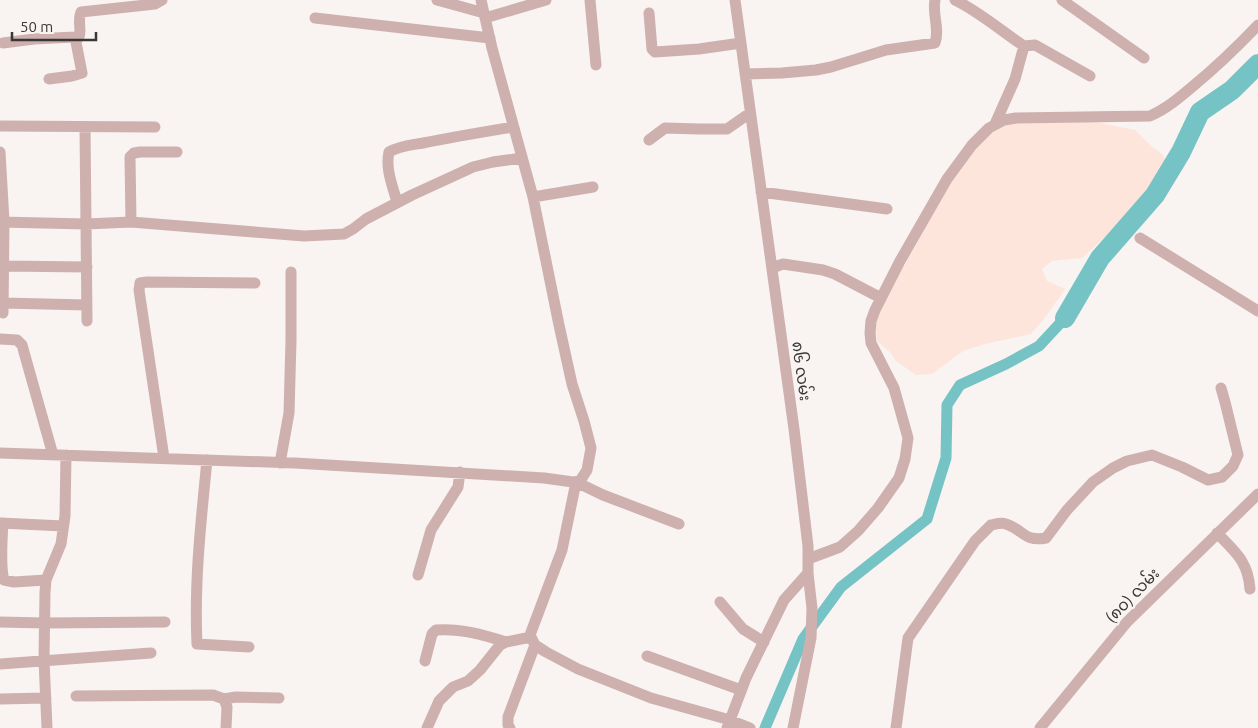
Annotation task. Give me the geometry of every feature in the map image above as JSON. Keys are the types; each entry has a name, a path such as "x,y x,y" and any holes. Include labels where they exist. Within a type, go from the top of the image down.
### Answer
{"street":[{"path":"3,43 34,39 79,37 79,17 81,12 155,4 162,0"},
{"path":"437,0 484,16 546,0"},
{"path":"481,0 533,198 572,384 591,448 587,470 580,481 576,482"},
{"path":"590,0 596,65"},
{"name":"၈၆ လမ်း","path":"735,0 808,546 808,574 812,608 811,638 792,728"},
{"path":"745,74 816,70 886,50 935,43 938,36 934,7 935,0"},
{"path":"955,0 993,23 1024,46 1035,45 1090,76"},
{"path":"1062,0 1144,58"},
{"path":"649,13 652,49 655,52 699,49 741,43"},
{"path":"315,18 490,38"},
{"path":"808,559 840,547 858,531 878,508 899,478 906,459 908,438 894,388 871,343 871,321 900,261 947,179 972,145 989,128 1004,120 1016,118 1150,116 1160,112 1214,69 1258,25"},
{"path":"49,79 82,73 75,37"},
{"path":"995,124 1015,79 1024,46"},
{"path":"649,140 665,128 727,128 750,113"},
{"path":"0,126 155,127"},
{"path":"85,127 87,321"},
{"path":"397,202 388,169 389,152 403,146 513,127"},
{"path":"0,152 4,266 3,308 87,305"},
{"path":"131,222 130,157 134,153 140,152 177,152"},
{"path":"2,222 86,224 131,222 304,236 344,234 366,219 433,184 473,167 522,158"},
{"path":"533,198 593,187"},
{"path":"761,192 887,209"},
{"path":"1140,238 1258,311"},
{"path":"772,268 783,264 823,270 835,274 881,298"},
{"path":"4,266 87,268"},
{"path":"280,463 289,413 290,272"},
{"path":"164,458 139,290 140,283 255,283"},
{"path":"0,339 17,340 22,346 53,455"},
{"path":"896,728 908,638 975,541 990,525 1005,523 1031,539 1046,538 1067,510 1093,482 1113,468 1127,461 1142,457 1152,455 1208,480 1222,477 1233,466 1238,454 1221,388"},
{"path":"1,450 66,456 280,463 544,478 576,482 603,495 679,524"},
{"path":"47,728 44,660 46,580 61,544 64,526 66,456"},
{"path":"207,460 200,540 196,616 197,644 249,647"},
{"path":"418,575 431,530 458,487 460,472"},
{"path":"576,482 562,550 530,636 533,641 546,652 578,669 651,698 729,724 750,728"},
{"name":"(၈၀) လမ်း","path":"1040,728 1127,622 1258,494"},
{"path":"46,580 14,582 4,580 1,574 0,560 2,523 64,526"},
{"path":"1217,534 1237,553 1246,569 1250,589"},
{"path":"729,724 746,678 784,600 808,574"},
{"path":"720,602 744,629 764,642"},
{"path":"0,622 165,622"},
{"path":"425,661 432,634 436,630 445,629 485,635 506,642 533,641"},
{"path":"510,728 508,717 533,641"},
{"path":"427,728 439,701 453,687 468,681 480,670 500,645 506,642"},
{"path":"0,664 151,653"},
{"path":"647,656 742,690"},
{"path":"76,696 213,695 224,699 236,697 279,698"},
{"path":"0,698 46,698"},
{"path":"224,699 227,707 226,728"}],"shaded area":[{"path":"1059,118 1135,130 1163,155 1169,168 1105,237 1082,258 1052,261 1042,269 1047,281 1065,289 1031,334 963,351 932,374 916,375 896,361 890,352 878,342 872,323 923,232 950,179 971,149 1000,122"}],"waterway":[{"path":"1065,318 1100,258 1155,195 1181,152 1200,112 1232,90 1258,64"},
{"path":"765,728 803,639 841,587 927,519 946,458 947,405 960,385 1006,364 1039,346 1065,318"}]}
